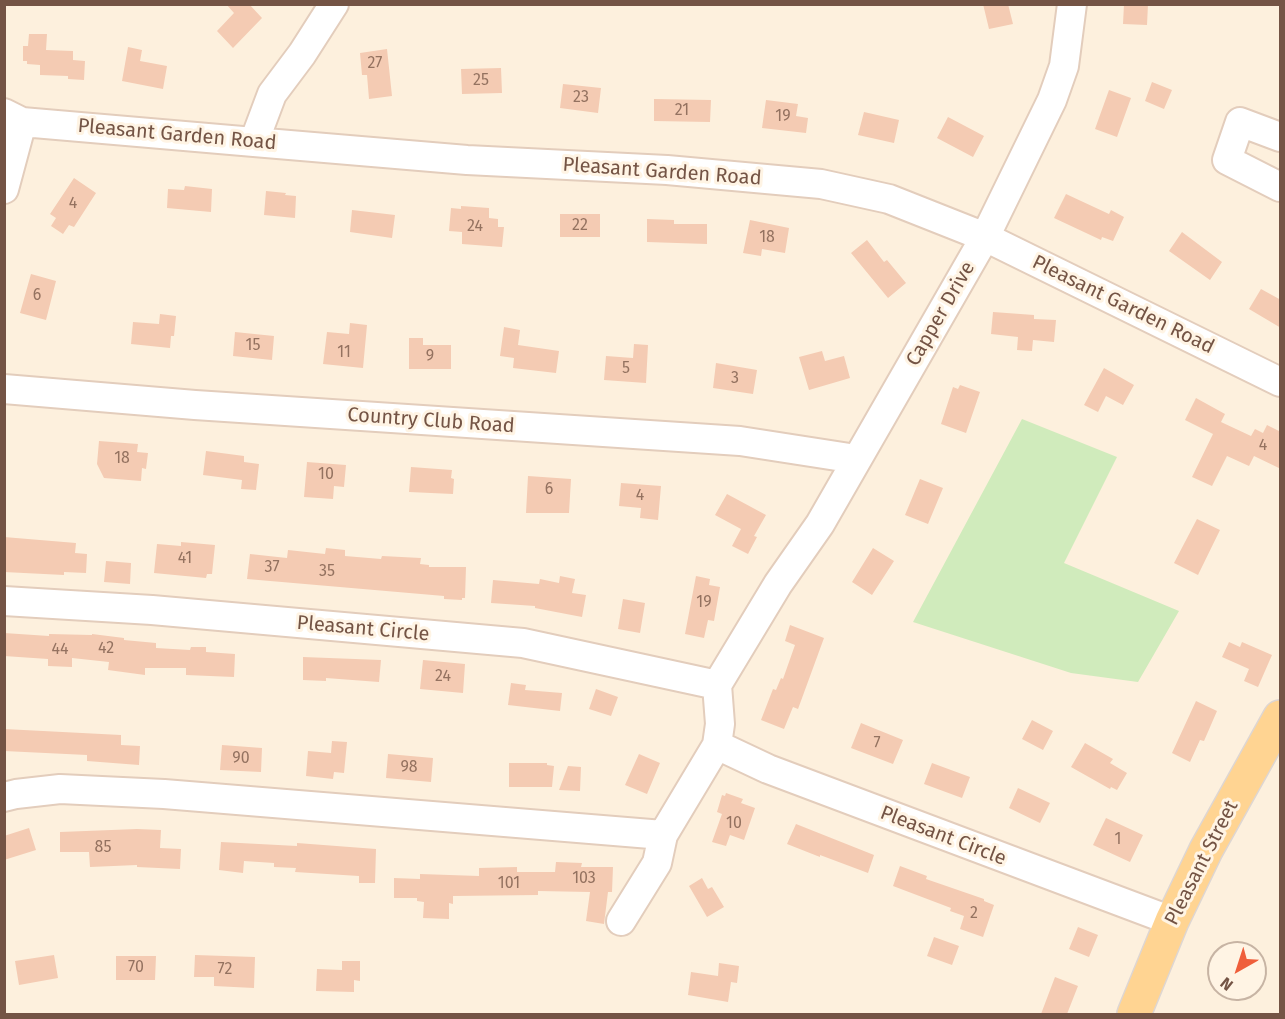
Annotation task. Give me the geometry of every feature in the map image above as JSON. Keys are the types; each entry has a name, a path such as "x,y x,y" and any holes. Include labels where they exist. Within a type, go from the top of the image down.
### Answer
{"main road":[{"name":"Pleasant Street","path":"1134,1014 1172,921 1206,850 1281,717"}],"street":[{"path":"254,142 272,94 334,4"},
{"name":"Capper Drive","path":"717,685 765,604 820,524 985,237 1052,100 1064,66 1072,4"},
{"path":"4,189 13,117"},
{"name":"Pleasant Garden Road","path":"13,117 254,142 467,160 666,170 821,184 889,199 985,237 1281,382"},
{"path":"1281,137 1240,122 1227,160 1281,188"},
{"name":"Country Club Road","path":"4,389 195,405 740,441 856,459"},
{"name":"Pleasant Circle","path":"4,601 163,611 523,643 717,685"},
{"path":"621,921 657,863 663,835 717,745 720,724 717,685"},
{"name":"Pleasant Circle","path":"717,745 768,769 964,845 1172,921"},
{"path":"4,797 60,789 164,794 663,835"}],"green space":[{"path":"1022,419 1117,457 1064,563 1179,611 1138,682 1071,673 913,622"}],"building":[{"path":"226,4 249,4 262,18 233,48 217,31 234,13"},
{"path":"983,4 1008,4 1013,24 989,29"},
{"path":"1124,4 1148,4 1147,25 1123,24"},
{"path":"29,34 47,34 46,50 73,51 73,60 85,61 84,80 68,79 68,76 40,75 40,65 27,64 27,61 23,61 23,46 28,46"},
{"path":"128,47 142,50 140,61 167,66 163,89 122,81"},
{"path":"387,49 392,96 369,99 367,75 362,75 360,53"},
{"path":"501,68 502,93 462,94 461,69"},
{"path":"1152,82 1172,90 1164,109 1145,101"},
{"path":"563,84 601,88 598,113 560,108"},
{"path":"1109,90 1131,98 1117,137 1095,129"},
{"path":"654,99 711,100 710,122 654,121"},
{"path":"766,100 798,104 796,116 808,118 806,133 762,128"},
{"path":"864,112 899,120 894,143 858,135"},
{"path":"948,117 984,136 973,157 937,138"},
{"path":"74,178 96,193 74,227 69,225 63,234 51,226 56,218 50,214"},
{"path":"185,186 212,189 211,212 167,208 168,189 184,190"},
{"path":"266,191 296,196 295,218 264,215"},
{"path":"1066,194 1109,214 1111,210 1124,217 1113,241 1102,237 1101,240 1054,218"},
{"path":"461,206 489,208 489,218 498,219 498,227 504,227 502,247 462,244 462,232 449,231 451,208 461,209"},
{"path":"352,210 395,215 392,238 350,232"},
{"path":"560,214 600,214 600,237 560,237"},
{"path":"647,219 674,220 674,224 707,224 707,244 647,242"},
{"path":"750,220 789,228 785,253 762,249 761,256 743,253"},
{"path":"1182,232 1222,262 1210,280 1169,251"},
{"path":"867,240 884,262 887,260 906,283 888,298 851,253"},
{"path":"31,274 56,281 46,320 20,313"},
{"path":"1261,289 1281,300 1281,328 1249,309"},
{"path":"993,312 1034,315 1034,319 1056,320 1054,342 1033,340 1032,351 1017,350 1018,337 991,334"},
{"path":"160,314 176,316 170,348 131,344 133,322 159,324"},
{"path":"350,323 367,325 363,368 323,364 327,332 349,334"},
{"path":"504,327 520,330 518,345 559,351 556,373 513,368 514,358 500,356"},
{"path":"235,332 274,336 272,360 233,356"},
{"path":"409,338 423,338 423,345 451,345 451,369 409,369"},
{"path":"634,344 648,345 646,383 604,380 606,356 633,358"},
{"path":"822,351 825,361 844,356 850,378 809,390 799,357"},
{"path":"716,363 757,370 753,394 713,388"},
{"path":"1104,368 1134,385 1123,405 1106,396 1098,412 1084,405"},
{"path":"960,385 980,392 966,433 941,424 953,387 958,389"},
{"path":"1196,398 1225,414 1221,422 1251,436 1255,429 1263,433 1267,425 1281,432 1281,469 1254,456 1249,466 1227,456 1212,486 1192,477 1213,434 1185,420"},
{"path":"99,441 138,444 137,452 148,453 146,469 142,468 141,481 104,478 97,464"},
{"path":"206,451 244,456 244,462 259,464 256,490 241,489 242,480 203,475"},
{"path":"307,462 346,465 344,487 334,486 333,499 304,497"},
{"path":"411,467 452,470 453,494 409,492"},
{"path":"528,476 571,479 569,513 526,513"},
{"path":"920,479 943,488 928,524 905,515"},
{"path":"621,483 661,486 658,520 640,518 641,508 619,506"},
{"path":"727,494 766,515 754,536 757,537 748,554 732,546 741,529 715,515"},
{"path":"1197,519 1220,530 1198,575 1174,563"},
{"path":"4,537 76,543 75,553 87,554 86,573 64,572 64,575 4,572"},
{"path":"181,542 215,545 212,574 207,574 206,578 154,573 157,544 181,546"},
{"path":"326,548 345,550 345,556 381,559 382,556 421,558 420,564 429,565 429,567 466,567 465,598 462,600 444,599 444,596 247,579 250,554 287,558 288,550 325,554"},
{"path":"873,548 894,561 872,595 852,582"},
{"path":"106,561 131,563 130,584 104,582"},
{"path":"560,576 575,579 572,593 586,595 582,617 535,608 535,606 491,603 493,580 539,584 540,579 559,583"},
{"path":"696,576 710,579 709,585 720,587 714,621 708,620 704,638 685,634"},
{"path":"623,599 645,603 640,633 618,629"},
{"path":"790,625 824,638 798,709 793,707 784,729 761,720 773,689 776,690 781,678 783,679 795,645 785,641"},
{"path":"4,633 49,636 49,634 92,634 156,643 156,648 190,650 191,647 206,647 206,652 235,654 234,677 186,675 186,668 145,668 145,675 108,670 109,662 72,658 72,667 48,666 48,659 4,656"},
{"path":"1229,642 1240,647 1242,642 1272,655 1258,687 1244,681 1249,669 1222,657"},
{"path":"303,657 381,660 379,682 326,678 326,681 303,680"},
{"path":"423,660 465,664 463,693 420,689"},
{"path":"511,683 526,685 525,690 562,693 560,711 508,705"},
{"path":"596,689 618,697 611,716 589,709"},
{"path":"1196,701 1217,711 1204,741 1200,740 1190,762 1172,753"},
{"path":"1032,720 1053,731 1043,750 1022,739"},
{"path":"861,723 903,740 893,764 851,748"},
{"path":"4,729 121,735 121,745 140,746 139,765 87,761 87,755 4,751"},
{"path":"332,741 347,742 344,773 334,772 333,779 306,776 308,751 331,753"},
{"path":"1085,743 1113,759 1110,763 1127,773 1117,790 1111,787 1110,789 1071,767"},
{"path":"222,745 262,748 261,772 220,770"},
{"path":"388,754 433,758 431,782 386,778"},
{"path":"639,754 660,763 647,794 625,785"},
{"path":"509,763 547,763 547,765 554,766 552,787 509,787"},
{"path":"932,763 970,777 962,798 924,784"},
{"path":"568,766 581,767 580,791 559,790"},
{"path":"1018,788 1050,803 1040,823 1009,808"},
{"path":"726,793 743,799 741,803 755,808 744,840 730,835 726,846 712,842 722,814 717,812 722,795 725,796"},
{"path":"1106,818 1143,835 1130,862 1093,845"},
{"path":"796,824 874,855 868,873 787,844"},
{"path":"29,828 36,850 4,860 4,836"},
{"path":"161,830 160,848 181,849 180,869 137,867 137,865 90,867 89,852 60,852 60,832"},
{"path":"221,842 297,846 297,843 376,849 375,883 359,883 359,876 295,872 296,868 274,867 274,863 244,861 243,873 219,870"},
{"path":"556,862 582,863 581,867 613,867 612,892 608,892 604,924 586,921 590,892 538,891 538,895 453,896 453,904 449,903 449,919 423,918 424,902 417,901 417,898 394,898 394,878 420,879 420,874 479,876 479,868 517,867 517,872 555,872"},
{"path":"900,866 927,876 926,879 984,899 994,905 983,937 960,929 964,916 950,911 951,908 893,886"},
{"path":"702,878 708,889 712,887 724,907 707,917 689,886"},
{"path":"1078,927 1098,935 1089,957 1069,949"},
{"path":"934,937 959,946 952,965 927,956"},
{"path":"54,955 58,978 19,985 15,961"},
{"path":"195,955 255,957 254,988 214,986 214,977 194,977"},
{"path":"116,956 156,956 155,980 116,980"},
{"path":"342,961 360,961 360,981 354,980 354,992 316,991 317,969 342,970"},
{"path":"719,963 739,966 737,983 731,982 728,1002 688,995 691,972 718,976"},
{"path":"1055,977 1078,986 1067,1014 1041,1014"}]}
